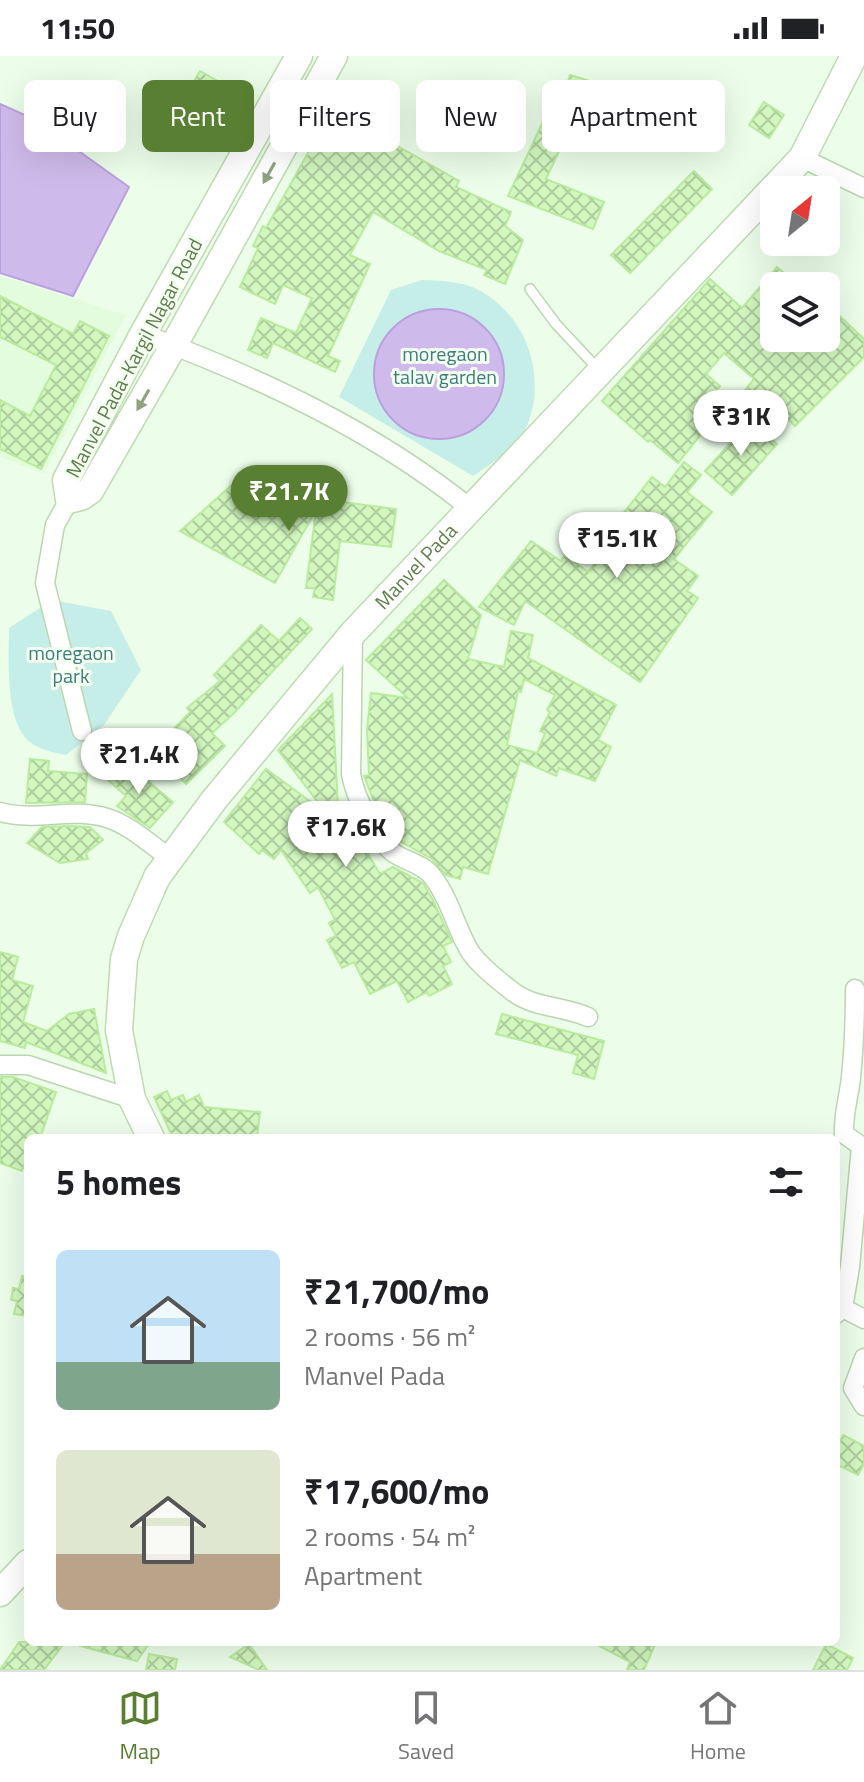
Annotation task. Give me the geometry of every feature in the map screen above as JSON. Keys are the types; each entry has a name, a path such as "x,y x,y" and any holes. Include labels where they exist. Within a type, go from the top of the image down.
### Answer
{"main road":[{"name":"Manvel Pada-Kargil Nagar Road","path":"299,56 143,334 66,480 69,500 90,491 334,56"},
{"name":"Manvel Pada","path":"149,1134 132,1099 119,1030 124,959 157,877 214,800 353,633 802,158 854,56"},
{"path":"0,1593 24,1567"}],"street":[{"path":"802,158 864,188"},
{"path":"143,334 330,415 440,484 471,509"},
{"path":"69,500 55,525 45,583 82,731"},
{"path":"353,633 351,774 354,788 382,842 394,853 431,875 454,913 473,957 514,993 528,1001 575,1011 588,1017"},
{"path":"0,812 15,816 89,815 107,818 123,825 171,859"},
{"path":"840,1307 850,1267 862,1145 844,1134 843,1114 850,1088 854,1047 855,989"},
{"path":"0,1065 28,1065 132,1099"},
{"path":"840,1311 864,1319"},
{"path":"864,1358 853,1388 864,1406"}],"lane":[{"path":"530,289 556,324 601,371"}],"shaded area":[{"path":"0,104 24,115 24,152 80,152 129,187 73,296 0,273"},
{"path":"0,276 126,315 44,474 0,457"},
{"path":"439,309 464,314 485,328 499,349 504,374 499,399 485,420 464,434 439,439 414,434 393,420 379,399 374,374 379,349 393,328 414,314"}],"green space":[{"name":"moregaon talav garden","path":"422,280 464,284 487,295 516,323 532,360 534,400 521,438 506,453 473,476 339,397 391,290"},
{"name":"moregaon park","path":"52,600 111,611 141,670 104,725 66,755 40,748 25,738 13,710 10,693 9,628"}],"building":[{"path":"200,71 216,80 195,80"},
{"path":"570,75 587,80 568,80"},
{"path":"764,102 784,115 769,138 749,125"},
{"path":"542,124 542,152 559,152 546,179 604,202 593,229 508,196"},
{"path":"400,148 459,181 456,187 511,212 505,226 523,240 505,284 484,275 487,270 439,251 373,212 350,255 370,264 328,356 340,361 335,372 273,343 267,358 248,350 261,318 296,333 312,298 283,285 275,304 240,287 258,248 253,246 263,226 266,228 308,152 400,152"},
{"path":"694,171 712,189 630,273 611,255"},
{"path":"710,279 742,308 760,287 760,352 840,352 840,316 864,339 864,357 795,426 765,397 752,412 737,400 754,379 724,353 706,374 720,386 698,412 711,422 678,463 650,440 648,442 602,401"},
{"path":"0,296 73,334 80,321 109,336 41,469 0,449 0,400 30,416 56,365 0,337"},
{"path":"751,420 777,444 732,495 705,471"},
{"path":"684,462 701,475 687,492 712,512 674,559 698,576 687,591 698,598 640,682 525,601 514,625 479,607 531,541 561,561 565,555 588,572 615,536 612,534 625,518 622,515 652,477 665,487"},
{"path":"233,484 263,503 266,496 302,516 305,497 396,509 391,547 340,541 333,600 313,597 315,588 306,588 316,510 275,583 180,531"},
{"path":"444,580 481,615 468,659 504,667 511,631 533,635 528,658 616,705 598,740 611,747 595,781 559,768 556,776 520,760 488,874 463,867 460,879 446,875 432,859 396,839 378,812 364,776 369,775 367,729 371,693 408,698 366,660","holes":["524,679 555,695 540,731 545,733 537,753 507,745 518,691 521,692"]},
{"path":"300,618 312,629 212,733 225,746 186,784 167,764 173,758 159,744 190,712 187,708 220,681 214,675 261,625 279,641"},
{"path":"332,694 338,807 347,802 374,850 368,854 380,874 393,867 423,883 452,942 443,946 451,962 443,966 452,984 408,1002 397,981 370,994 354,962 342,968 327,940 336,936 329,923 335,920 318,887 310,893 281,850 274,859 262,850 259,854 224,822 266,769 326,813 278,750"},
{"path":"30,759 49,761 48,771 87,774 85,802 26,803"},
{"path":"124,761 173,802 150,828 117,806 126,796 108,780"},
{"path":"42,827 90,827 103,840 86,853 88,859 60,863 27,843"},
{"path":"0,952 18,957 12,980 33,986 23,1022 47,1031 69,1014 94,1009 106,1073 26,1042 25,1048 0,1041"},
{"path":"502,1014 604,1041 594,1079 573,1073 578,1055 496,1034"},
{"path":"0,1077 13,1077 56,1092 41,1134 24,1134 22,1171 0,1163"},
{"path":"167,1091 171,1100 183,1095 186,1102 199,1095 204,1107 260,1112 257,1134 171,1134 154,1097"},
{"path":"24,1276 24,1315 14,1314 17,1301 11,1300 13,1288 19,1289"},
{"path":"843,1435 864,1446 864,1464 858,1475 840,1466 840,1441"},
{"path":"19,1642 24,1642 24,1646 62,1646 44,1670 0,1670"},
{"path":"80,1646 147,1646 137,1661"},
{"path":"250,1646 267,1670 259,1670 230,1657"},
{"path":"600,1646 654,1646 644,1670 627,1670 630,1662"},
{"path":"825,1646 853,1658 847,1670 813,1670"},
{"path":"149,1654 177,1659 175,1670 146,1670"}]}
